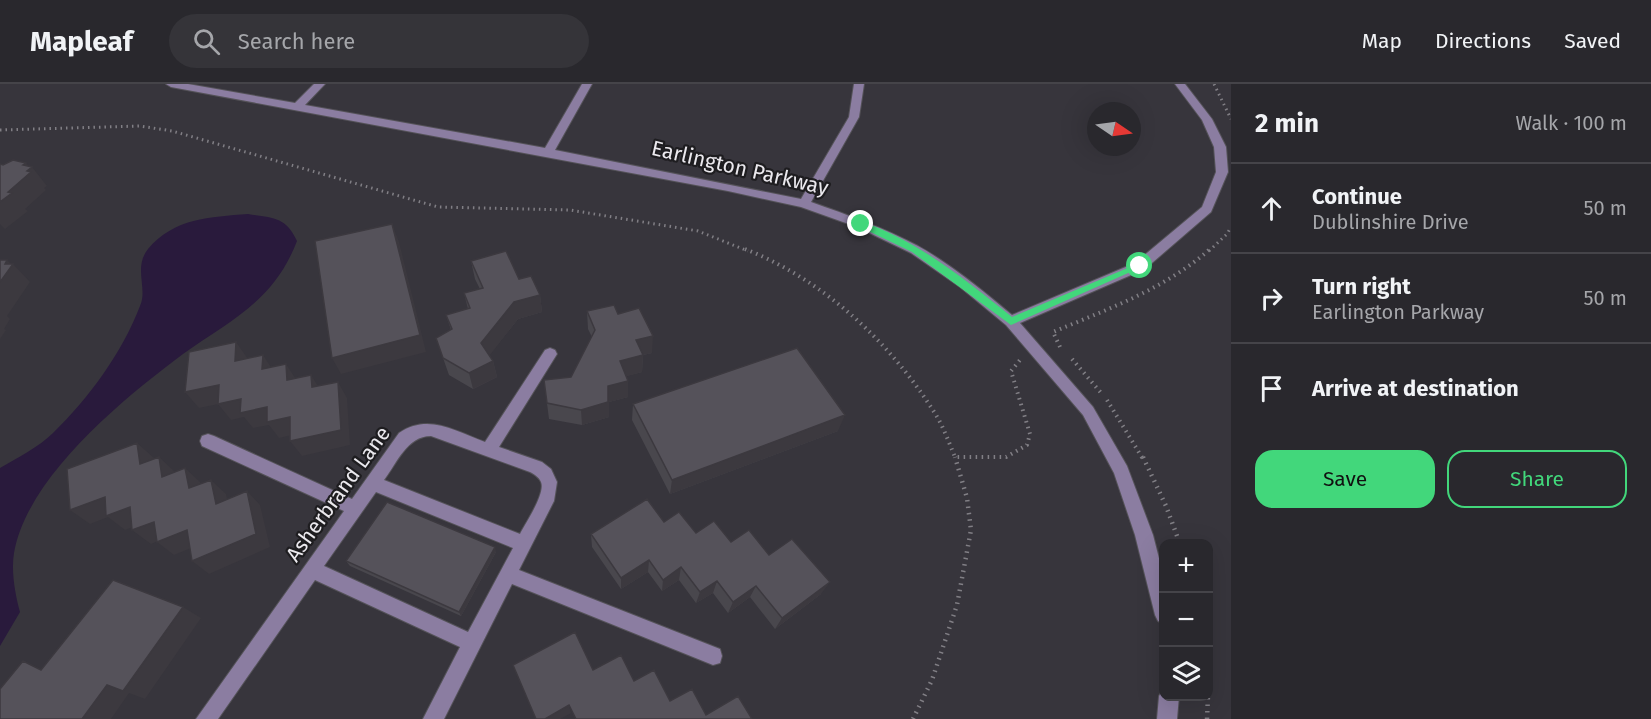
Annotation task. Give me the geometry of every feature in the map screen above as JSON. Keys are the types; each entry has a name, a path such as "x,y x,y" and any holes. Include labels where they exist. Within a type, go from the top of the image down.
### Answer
{"street":[{"name":"Earlington Parkway","path":"171,84 548,152 804,204 861,224 915,250 965,284 1011,321 1088,411 1121,471 1144,536 1159,595"},
{"path":"297,107 320,84"},
{"path":"548,152 588,84"},
{"path":"804,204 854,117 859,84"},
{"path":"1011,321 1140,266 1207,209 1219,194 1222,172 1220,147 1206,119 1180,84"},
{"path":"1213,133 1231,135"},
{"path":"488,450 550,354"},
{"name":"Asherbrand Lane","path":"206,719 405,438 412,432 422,429 431,429 536,467 545,473 550,482 550,492 433,719"},
{"path":"208,441 355,508"},
{"path":"373,483 524,544"},
{"path":"311,569 472,643"},
{"path":"508,574 713,656"},
{"path":"1167,719 1169,701"}],"path":[{"path":"1214,84 1231,119"},
{"path":"0,130 140,126 172,131 408,201 438,207 570,210 698,231 769,260 816,286 861,322 902,369 937,416 956,457 968,498 971,530 957,605 932,680 913,719"},
{"path":"1179,539 1165,501 1122,422 1089,377 1060,348 1053,332 1149,291 1188,269 1227,234 1231,226"},
{"path":"956,457 1006,458 1027,445 1030,434 1011,371 1018,361 1060,348"},
{"path":"1207,719 1208,701"}],"shaded area":[{"path":"248,214 277,220 293,233 297,241 288,262 264,294 250,307 159,372 107,416 58,468 38,496 23,524 14,553 13,567 20,612 0,646 0,468 47,438 92,390 114,358 140,306 143,292 142,263 148,249 169,231 181,225 207,218"}],"building":[{"path":"13,160 32,167 27,171 31,172 8,192 12,193 0,202 0,164 3,165"},
{"path":"392,224 420,335 332,358 315,241"},
{"path":"506,251 519,279 531,276 540,295 514,302 481,343 493,361 469,373 443,358 436,338 452,329 446,315 470,308 464,293 483,288 471,261"},
{"path":"0,260 7,260 5,264 13,264 0,282"},
{"path":"614,305 618,314 639,308 653,336 636,340 643,355 620,361 628,381 608,386 608,402 581,410 547,403 544,380 571,377 595,330 587,311"},
{"path":"236,342 235,361 263,355 262,369 286,364 287,380 311,375 312,387 338,382 341,430 290,441 290,417 267,422 267,407 240,413 241,399 218,404 219,385 185,392 189,352"},
{"path":"797,348 845,415 672,480 633,404"},
{"path":"137,443 140,464 159,457 162,477 185,468 189,488 211,480 216,504 247,491 256,534 192,561 187,530 157,542 154,522 132,530 130,507 106,516 105,497 70,510 67,469"},
{"path":"647,499 664,522 679,512 696,533 714,521 731,542 749,530 769,555 792,539 830,582 782,618 756,586 733,602 717,581 700,592 681,567 663,580 649,560 621,578 591,534"},
{"path":"387,502 495,547 459,612 346,561"},
{"path":"113,580 183,607 123,691 107,685 82,719 0,719 0,689 23,661 41,670"},
{"path":"575,632 593,670 621,655 634,681 654,670 670,701 692,689 706,715 738,696 752,719 576,719 569,705 545,719 536,719 513,665"}],"route":[{"path":"861,224 915,250 965,284 1011,321 1140,266"}]}
